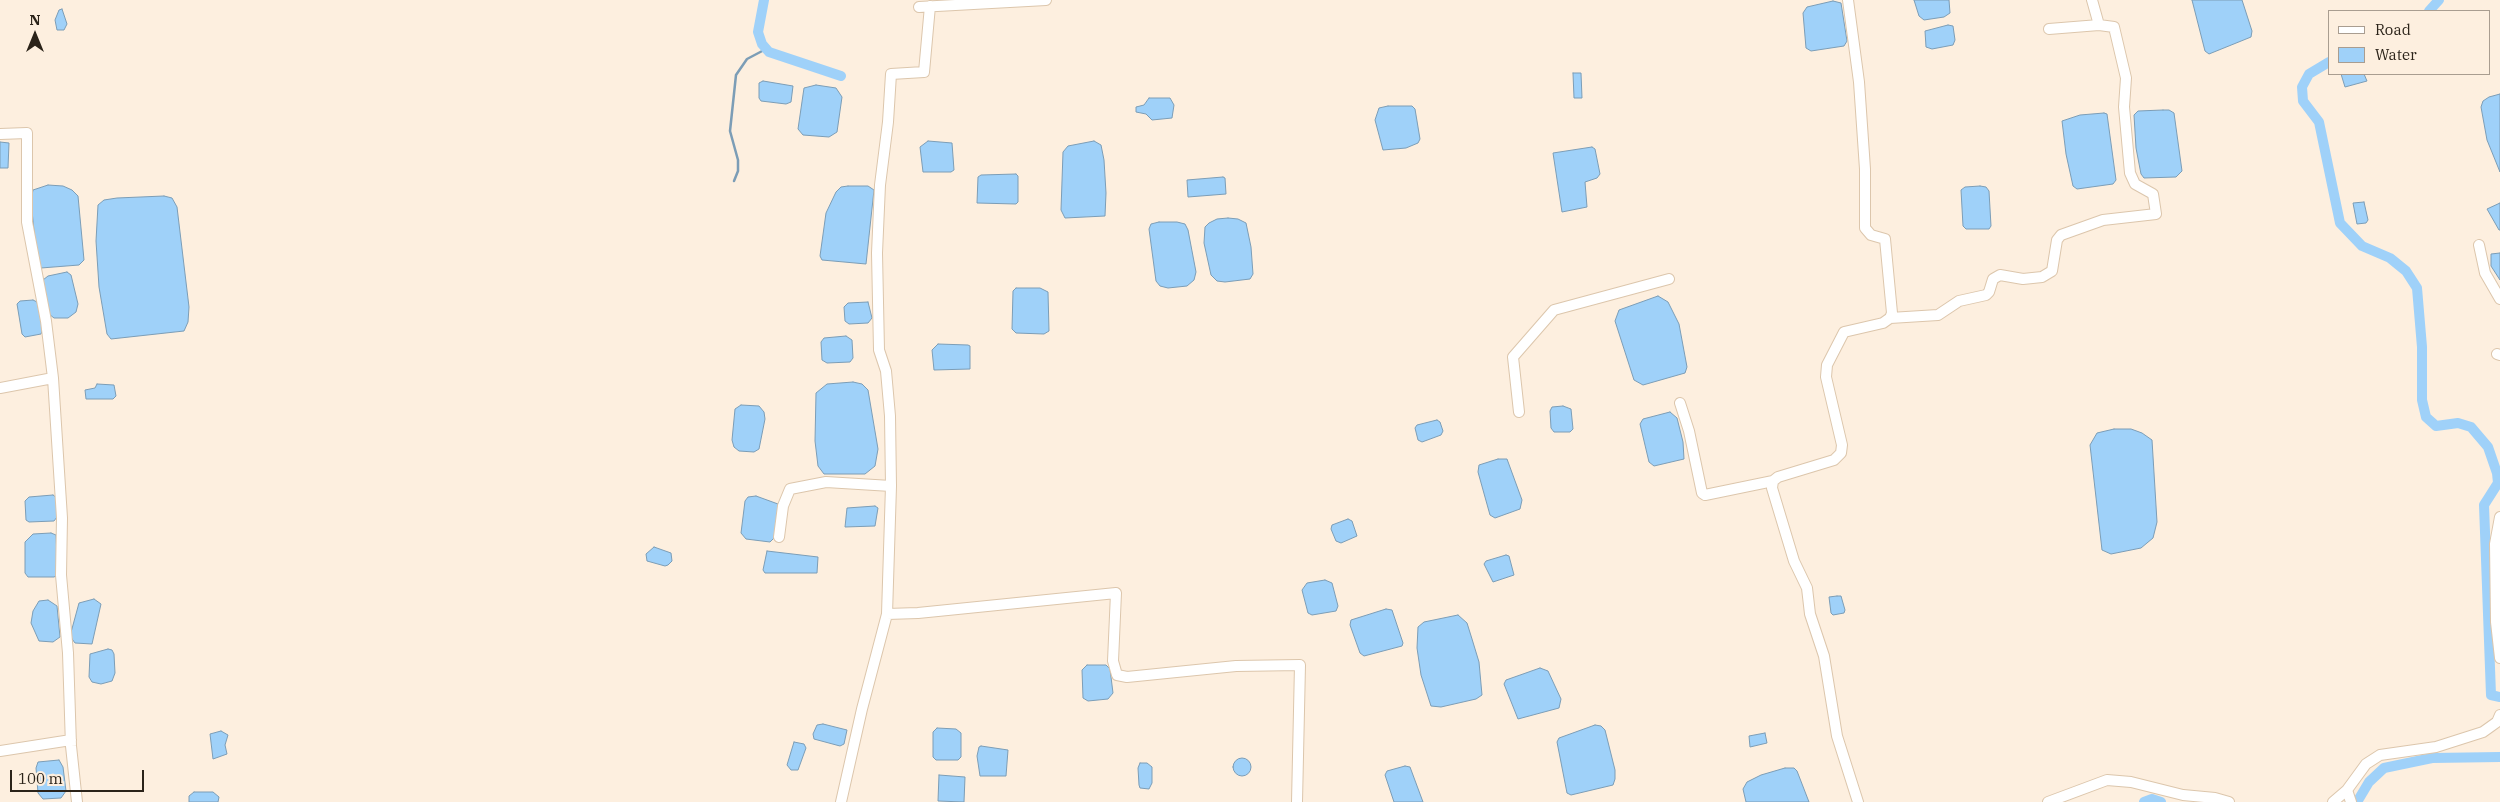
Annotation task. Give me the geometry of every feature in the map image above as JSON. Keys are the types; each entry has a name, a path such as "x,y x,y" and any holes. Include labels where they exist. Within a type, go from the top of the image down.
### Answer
{"street":[{"path":"841,802 862,709 887,614 891,486 890,416 886,371 879,350 877,252 880,185 888,122 891,74 924,72 924,6 1046,0"},
{"path":"1848,0 1859,82 1865,170 1865,228 1871,235 1885,239 1892,308 1890,318"},
{"path":"2092,0 2099,26"},
{"path":"1680,403 1690,431 1702,493 1705,495 1773,481 1788,473 1834,460 1839,456 1842,444 1826,377 1827,366 1844,332 1883,323 1890,318 1938,314 1959,301 1990,292 1993,279 2000,275 2023,278 2042,277 2052,271 2057,240 2061,236 2103,220 2156,214 2153,194 2135,184 2130,173 2124,107 2126,78 2114,27 2049,29"},
{"path":"0,134 27,132 27,222 46,321 53,378 62,518 61,575 68,653 71,740 77,802"},
{"path":"2479,244 2484,273 2500,299"},
{"path":"1519,412 1513,357 1554,310 1670,279"},
{"path":"0,388 53,378"},
{"path":"1773,481 1772,488 1794,561 1807,588 1810,614 1824,656 1837,736 1858,802"},
{"path":"779,537 783,506 790,489 826,482 891,486"},
{"path":"2500,517 2495,544 2496,622 2500,658"},
{"path":"887,614 918,614 1116,592 1113,661 1117,675 1127,677 1236,666 1300,665 1297,802"},
{"path":"2333,802 2347,790 2366,764 2380,755 2436,747 2483,732 2497,722 2500,716"},
{"path":"0,751 71,740"},
{"path":"2048,802 2107,780 2131,782 2183,796 2216,798 2229,802"},
{"path":"2347,790 2351,802"}],"water":[{"path":"1914,0 1949,0 1950,13 1944,17 1924,20 1919,16"},
{"path":"2192,0 2242,0 2252,31 2251,37 2209,54 2205,51"},
{"path":"1833,1 1841,3 1847,41 1844,46 1811,51 1806,48 1803,13 1807,7"},
{"path":"62,9 67,24 64,30 57,30 55,20 59,10"},
{"path":"1948,25 1953,26 1955,40 1953,45 1932,49 1926,47 1925,31"},
{"path":"1573,73 1581,73 1582,98 1574,98"},
{"path":"2341,75 2364,75 2367,81 2345,87"},
{"path":"763,81 793,86 791,102 786,104 761,101 759,98 759,83"},
{"path":"816,85 836,88 842,97 837,132 829,137 803,135 798,129 804,88"},
{"path":"2500,94 2500,172 2487,140 2481,107 2483,101"},
{"path":"1149,98 1170,98 1174,105 1172,118 1152,120 1146,114 1136,112 1136,107 1144,105"},
{"path":"1412,106 1415,109 1420,139 1418,143 1406,148 1383,150 1375,120 1379,108"},
{"path":"2169,110 2174,113 2182,171 2176,177 2144,178 2141,174 2136,148 2134,115 2138,111"},
{"path":"2107,114 2116,180 2113,184 2077,189 2073,186 2066,154 2062,121 2080,115"},
{"path":"928,141 952,143 954,170 951,172 923,172 920,147"},
{"path":"1094,141 1101,145 1104,160 1105,216 1065,218 1061,210 1063,152 1068,146"},
{"path":"0,142 9,143 8,168 0,168"},
{"path":"1592,147 1595,149 1600,174 1597,178 1585,182 1587,207 1562,212 1553,153"},
{"path":"1016,174 1018,176 1018,202 1016,204 977,203 978,177 981,175"},
{"path":"1225,178 1226,194 1188,197 1187,180"},
{"path":"48,185 63,186 72,190 78,196 84,260 79,265 41,268 37,261 31,201 33,190"},
{"path":"868,186 874,190 866,264 822,260 820,256 826,213 836,192 841,187"},
{"path":"1965,187 1986,187 1989,191 1991,226 1989,229 1966,229 1963,226 1961,190"},
{"path":"164,196 172,198 177,207 189,307 188,322 184,331 111,339 107,334 99,287 96,241 98,205 104,200 117,198"},
{"path":"2364,202 2368,220 2366,223 2357,224 2353,203"},
{"path":"2500,203 2500,230 2499,230 2487,209"},
{"path":"1217,219 1238,219 1246,223 1251,247 1253,274 1250,279 1225,282 1217,281 1211,275 1204,243 1205,227"},
{"path":"1159,222 1185,224 1188,230 1196,272 1194,280 1187,286 1168,288 1160,286 1156,281 1149,229 1151,224"},
{"path":"2500,253 2500,280 2491,266 2491,254"},
{"path":"67,272 71,275 78,304 76,312 68,318 54,318 49,314 43,280 48,276"},
{"path":"1016,288 1040,288 1048,292 1049,331 1044,334 1016,333 1012,329 1013,291"},
{"path":"1658,296 1668,302 1679,324 1687,367 1685,373 1643,385 1634,380 1615,321 1619,310"},
{"path":"33,300 37,302 43,329 41,334 25,337 22,334 17,304 20,301"},
{"path":"868,302 872,318 868,323 849,324 845,321 844,307 848,303"},
{"path":"846,336 852,340 853,358 850,362 827,363 822,360 821,342 824,338"},
{"path":"938,344 970,346 970,369 934,370 932,350"},
{"path":"853,382 862,384 868,390 878,449 875,466 865,474 824,474 818,466 815,441 816,393 827,384"},
{"path":"97,384 114,385 116,396 113,399 86,399 85,390 95,388"},
{"path":"741,405 759,406 764,412 765,419 759,449 754,452 739,451 734,447 732,440 735,409"},
{"path":"1563,406 1571,409 1573,429 1570,432 1554,432 1551,428 1550,411 1552,407"},
{"path":"1670,412 1677,418 1683,442 1684,459 1654,466 1649,462 1640,424 1643,419"},
{"path":"1437,420 1440,422 1443,431 1441,435 1422,442 1418,440 1415,428 1417,425"},
{"path":"2114,429 2131,429 2142,433 2152,440 2157,522 2153,538 2141,548 2111,554 2102,550 2090,445 2097,433"},
{"path":"1498,459 1507,459 1522,500 1520,509 1495,518 1490,515 1478,472 1479,465"},
{"path":"53,495 57,498 57,517 54,521 29,522 26,520 25,501 29,497"},
{"path":"756,496 778,504 779,511 774,538 770,542 746,539 741,533 745,501 748,497"},
{"path":"875,506 878,508 875,526 845,527 847,508"},
{"path":"1348,519 1352,521 1357,536 1341,543 1336,541 1331,529 1332,525"},
{"path":"51,533 56,535 58,575 54,577 28,577 25,573 25,542 33,534"},
{"path":"654,547 671,553 672,561 668,565 665,566 647,561 646,554"},
{"path":"767,551 818,557 817,573 765,573 763,570"},
{"path":"1506,555 1509,556 1514,575 1493,582 1484,564 1486,561"},
{"path":"1325,580 1332,583 1338,606 1336,611 1312,615 1308,613 1302,590 1307,583"},
{"path":"1841,596 1845,610 1844,613 1833,615 1831,613 1829,597"},
{"path":"94,599 101,604 92,644 75,643 70,636 79,603"},
{"path":"48,600 57,606 60,637 53,642 39,641 31,623 33,611 39,601"},
{"path":"1386,609 1392,610 1403,643 1402,646 1364,656 1360,653 1350,625 1351,620"},
{"path":"1458,615 1467,623 1479,662 1482,695 1476,699 1441,707 1431,706 1421,675 1417,648 1418,627 1424,622"},
{"path":"108,649 112,650 114,654 115,673 112,681 101,684 92,682 89,677 90,654"},
{"path":"1087,665 1106,665 1110,669 1113,693 1108,699 1088,701 1083,698 1082,670"},
{"path":"1540,668 1548,671 1561,699 1559,708 1518,719 1504,684 1506,680"},
{"path":"823,724 847,730 844,744 840,746 814,739 813,734 817,725"},
{"path":"1595,725 1601,726 1605,730 1615,770 1613,785 1571,795 1567,793 1557,742 1559,738"},
{"path":"937,728 956,729 961,733 961,757 958,760 936,760 933,757 933,732"},
{"path":"221,731 228,735 225,745 227,754 213,759 210,734"},
{"path":"1765,733 1767,743 1750,747 1749,736"},
{"path":"794,742 804,744 806,748 798,770 791,770 787,765"},
{"path":"981,746 1008,750 1006,776 980,776 977,756"},
{"path":"1242,758 1248,761 1251,767 1248,773 1242,776 1236,773 1233,767 1236,761"},
{"path":"59,760 63,767 66,791 61,798 43,799 38,793 36,768 38,762"},
{"path":"1140,763 1147,763 1152,767 1152,783 1149,789 1140,788 1138,768"},
{"path":"1405,766 1410,767 1423,802 1394,802 1385,775 1387,771"},
{"path":"1785,768 1794,768 1797,771 1809,802 1746,802 1743,789 1747,782 1761,775"},
{"path":"939,775 965,777 964,802 938,801"},
{"path":"194,792 213,792 219,797 218,802 189,802 189,796"}],"waterway":[{"path":"764,0 758,32 762,44 769,52 841,76"},
{"path":"2430,10 2439,0"},
{"path":"734,181 738,171 738,160 730,131 736,75 747,59 766,49"},
{"path":"2328,63 2309,74 2302,87 2303,101 2319,122 2340,223 2362,246 2390,258 2406,271 2417,288 2422,347 2422,400 2426,417 2436,426 2458,423 2471,427 2488,447 2497,473 2498,483 2484,505 2491,695 2500,697"},
{"path":"2357,802 2369,782 2384,768 2432,758 2500,757"},
{"path":"2144,802 2152,799 2161,802"}]}
